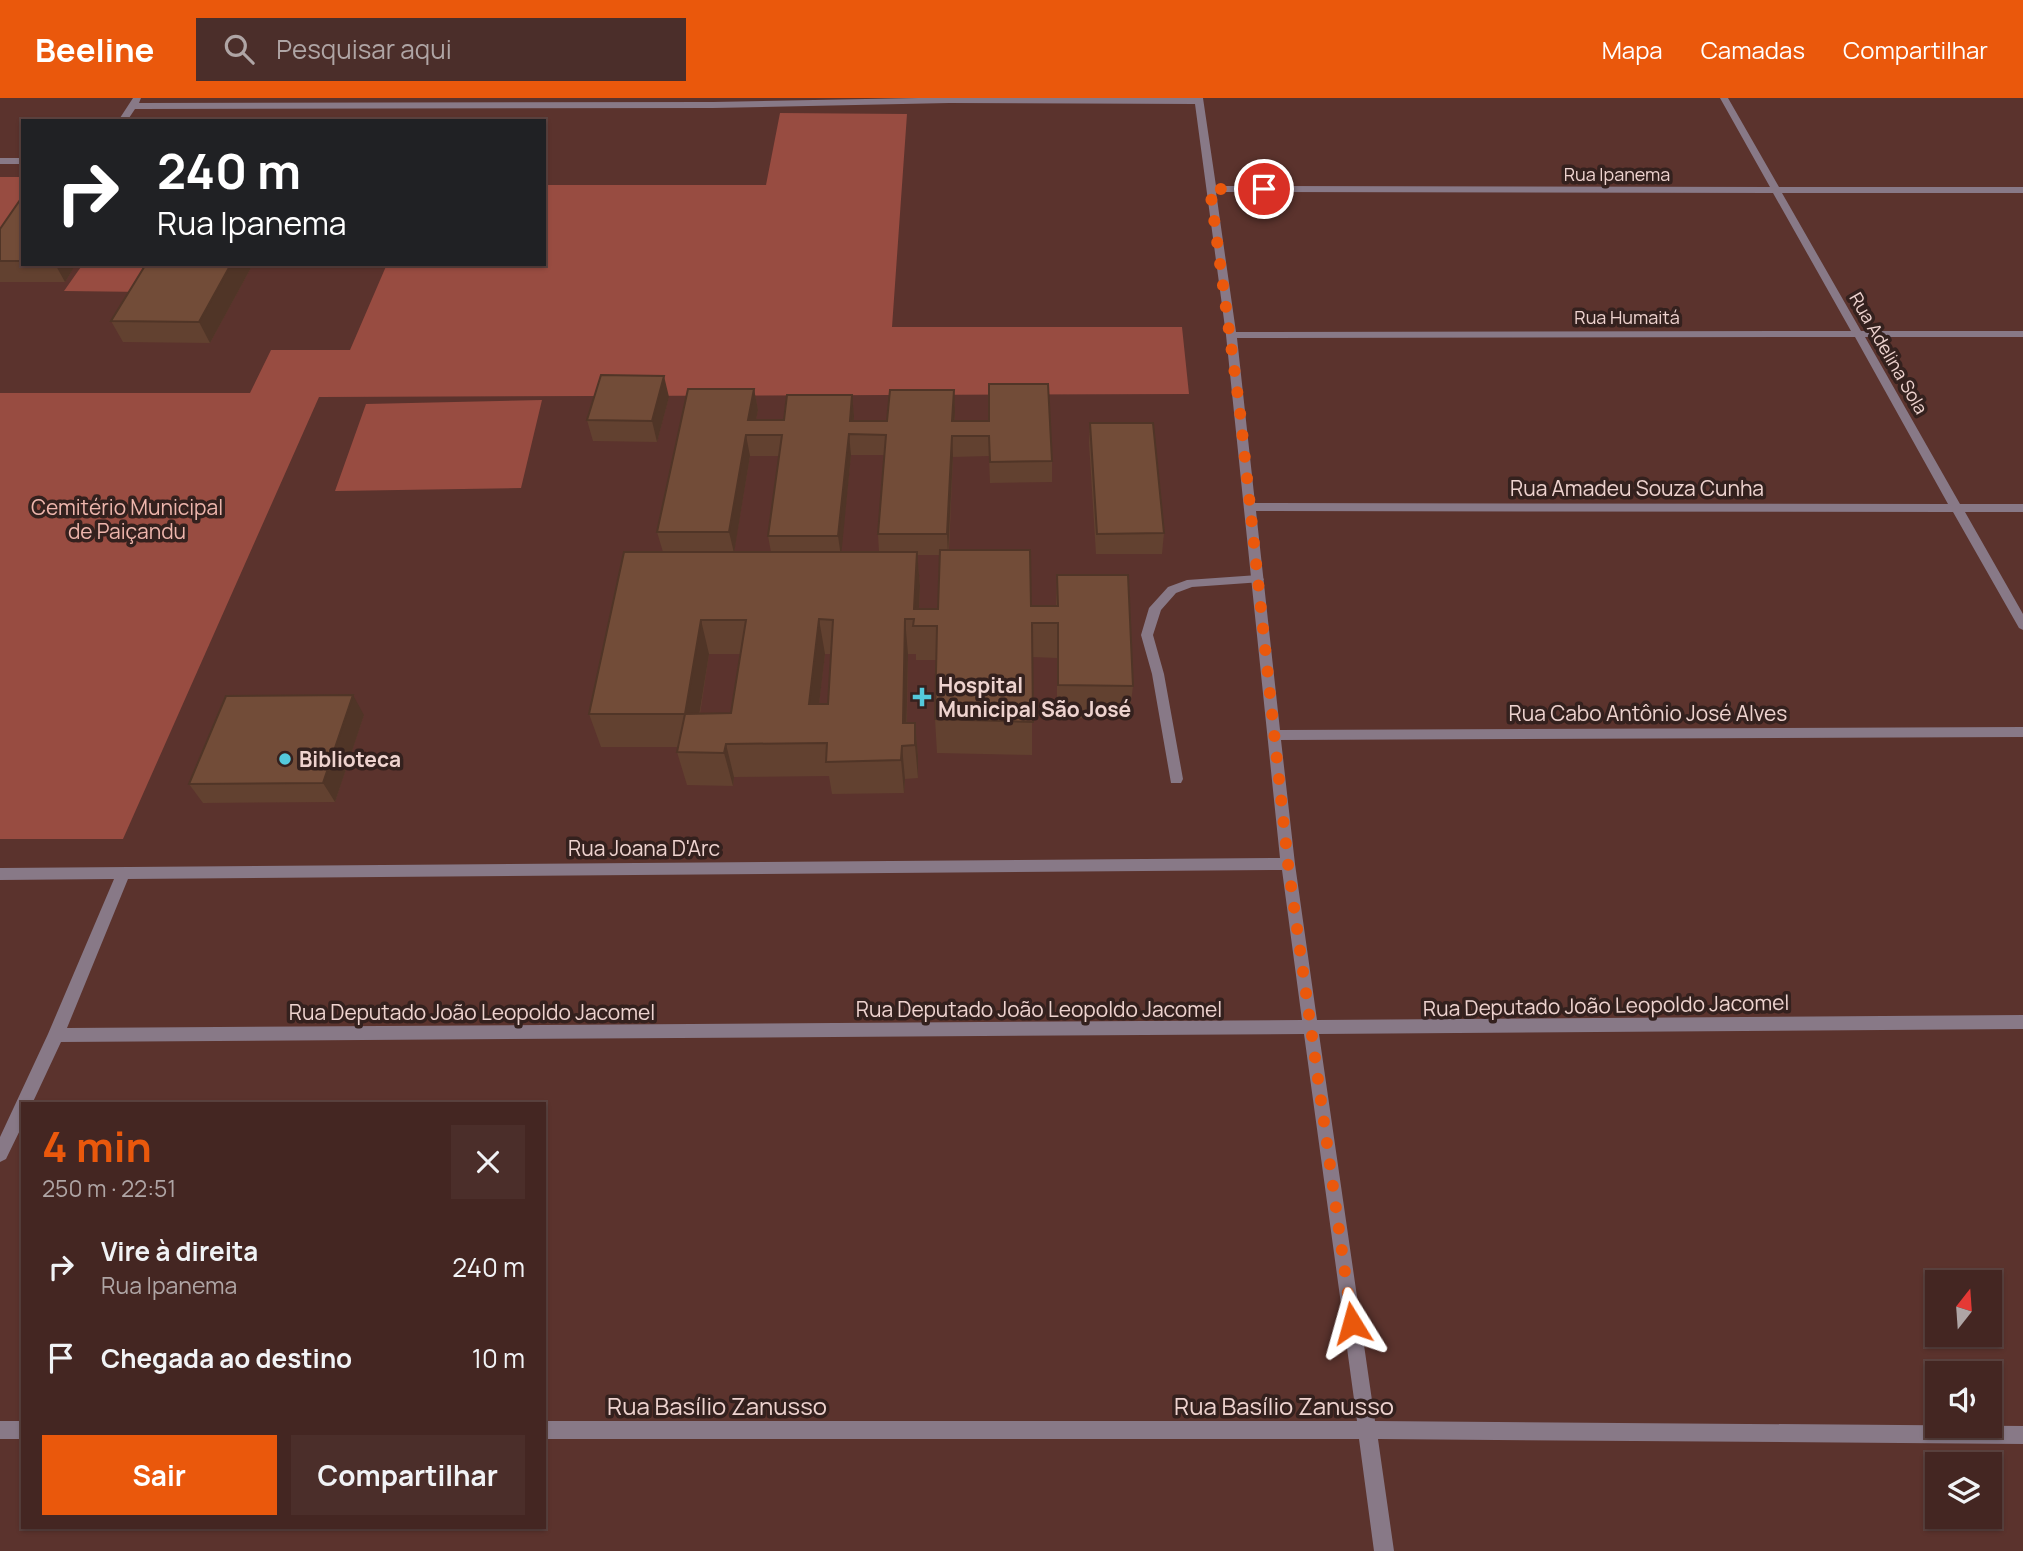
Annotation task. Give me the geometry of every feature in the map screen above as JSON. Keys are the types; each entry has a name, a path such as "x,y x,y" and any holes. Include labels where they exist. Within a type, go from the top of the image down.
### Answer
{"street":[{"name":"Rua Adelina Sola","path":"1724,98 2023,625"},
{"path":"123,119 135,102 1200,99 1231,335 1288,864 1384,1551"},
{"path":"0,161 21,161"},
{"name":"Rua Ipanema","path":"1210,189 2023,190"},
{"name":"Rua Humaitá","path":"1231,335 2023,334"},
{"name":"Rua Amadeu Souza Cunha","path":"1250,507 2023,508"},
{"path":"1176,779 1158,674 1147,635 1155,608 1172,590 1191,583 1258,579"},
{"name":"Rua Cabo Antônio José Alves","path":"1274,735 2023,733"},
{"name":"Rua Joana D'Arc","path":"0,874 1288,864"},
{"path":"24,1102 56,1035 124,872"},
{"name":"Rua Deputado João Leopoldo Jacomel","path":"56,1035 1310,1029 2023,1022"},
{"path":"0,1154 21,1109"},
{"path":"0,1430 21,1430"},
{"name":"Rua Basílio Zanusso","path":"546,1430 1367,1430 2023,1435"}],"green space":[{"name":"Cemitério Municipal de Paiçandu","path":"780,113 907,114 892,327 1182,327 1189,394 319,397 123,839 0,839 0,393 250,393 271,350 350,350 386,266 546,266 546,185 766,185"},
{"path":"0,177 21,177 21,229 0,257"},
{"path":"82,266 163,266 146,292 64,291"},
{"path":"542,400 521,488 335,491 366,404"}],"building":[{"path":"21,200 21,261 0,261 0,229"},
{"path":"145,266 230,266 199,322 111,321"},
{"path":"601,375 664,376 652,421 587,420"},
{"path":"989,384 1048,384 1052,461 990,462 989,436 952,436 947,534 878,534 886,435 849,434 838,536 768,536 782,435 746,435 729,532 657,532 688,389 754,389 748,420 784,420 787,395 852,395 850,421 887,421 890,390 954,390 952,421 989,421"},
{"path":"1090,423 1153,423 1164,533 1097,534"},
{"path":"940,550 1030,550 1031,606 1058,606 1057,575 1128,575 1133,686 1058,685 1058,623 1032,623 1033,722 935,719 937,626 913,626 914,619 905,619 903,723 915,723 915,745 902,746 901,760 826,762 827,743 726,744 724,753 677,752 685,714 589,714 624,552 917,552 914,609 938,609","holes":["819,619 833,620 828,704 809,704","701,620 746,620 731,713 685,714"]},
{"name":"Biblioteca","path":"353,695 323,783 189,784 226,696"}],"place":[{"name":"Hospital Municipal São José","path":"922,697"},
{"name":"Biblioteca","path":"285,759"}],"route":[{"path":"1264,189 1210,189 1240,412 1288,864 1352,1323"}]}
